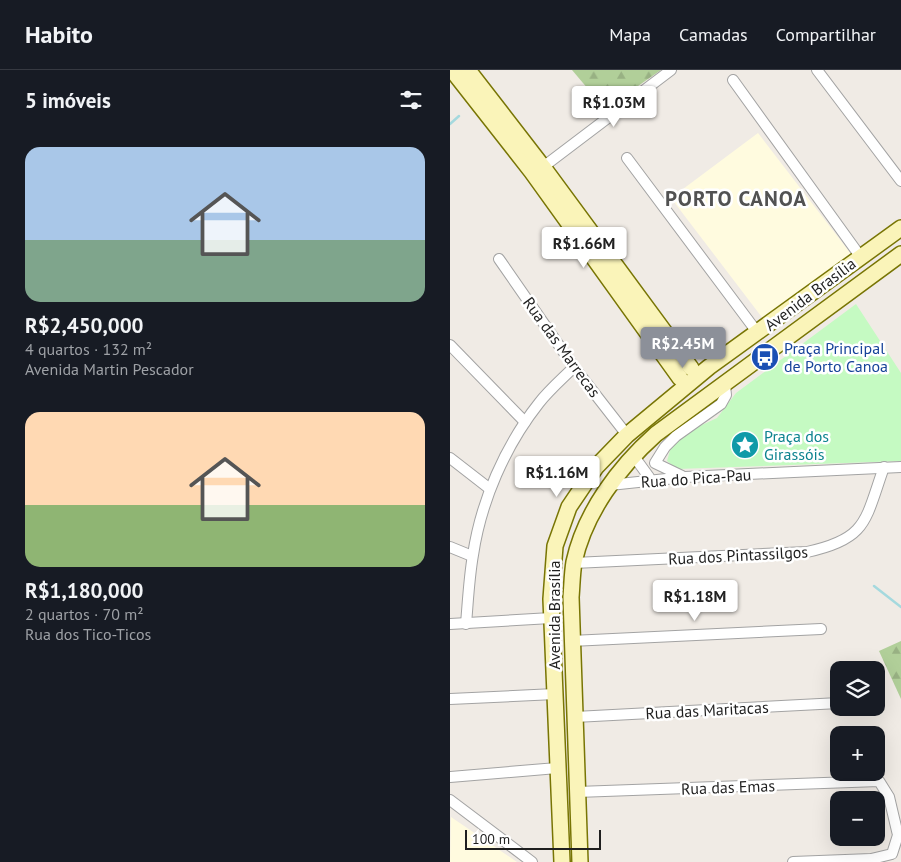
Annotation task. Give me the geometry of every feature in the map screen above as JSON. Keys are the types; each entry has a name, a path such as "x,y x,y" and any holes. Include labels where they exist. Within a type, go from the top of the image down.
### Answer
{"street":[{"path":"452,70 685,373"},
{"path":"468,70 543,167 685,373"},
{"path":"543,167 671,70"},
{"path":"818,70 901,181"},
{"path":"733,80 860,256"},
{"path":"627,158 758,332"},
{"name":"Avenida Brasília","path":"562,862 551,618 552,569 558,534 569,507 596,467 627,435 709,367 901,228"},
{"path":"888,238 901,254"},
{"name":"Avenida Brasília","path":"580,862 571,640 574,564 589,521 610,485 633,455 677,418 725,385 901,254"},
{"name":"Rua das Marrecas","path":"499,259 574,368 627,435"},
{"path":"450,345 525,422"},
{"path":"648,479 665,447 676,436 721,404 726,395 725,385 719,375 709,367 700,366 685,373 676,394"},
{"path":"466,624 472,556 490,490 525,422 540,401 574,368"},
{"path":"633,455 648,479"},
{"path":"450,458 490,490"},
{"path":"655,463 685,478"},
{"path":"596,467 602,480 610,485"},
{"name":"Rua dos Pintassilgos","path":"574,564 807,552 835,545 847,540 864,524 884,467"},
{"name":"Rua do Pica-Pau","path":"610,485 648,479 901,467"},
{"path":"450,547 472,556"},
{"path":"450,624 551,618"},
{"path":"571,640 821,629"},
{"path":"450,699 555,694 574,691"},
{"name":"Rua das Maritacas","path":"575,717 830,703"},
{"path":"556,739 567,744 576,758"},
{"path":"450,777 557,768"},
{"name":"Rua das Emas","path":"577,792 879,781 889,797 898,836 892,854 871,859 793,862"},
{"path":"450,800 532,862"}],"shaded area":[{"path":"758,133 851,254 764,320 671,198"},
{"path":"451,817 517,862 450,862"}],"green space":[{"path":"572,70 661,70 605,109"},
{"path":"856,304 901,373 901,461 677,469 667,461 671,447 691,430 717,418 736,393"},
{"path":"901,641 901,699 885,661 879,651"}],"waterway":[{"path":"450,124 459,116"},
{"path":"874,586 901,607"}],"place":[{"name":"Praça Principal de Porto Canoa","path":"765,357"},
{"name":"Praça dos Girassóis","path":"745,445"}],"district":[{"name":"PORTO CANOA","path":"736,199"}]}
